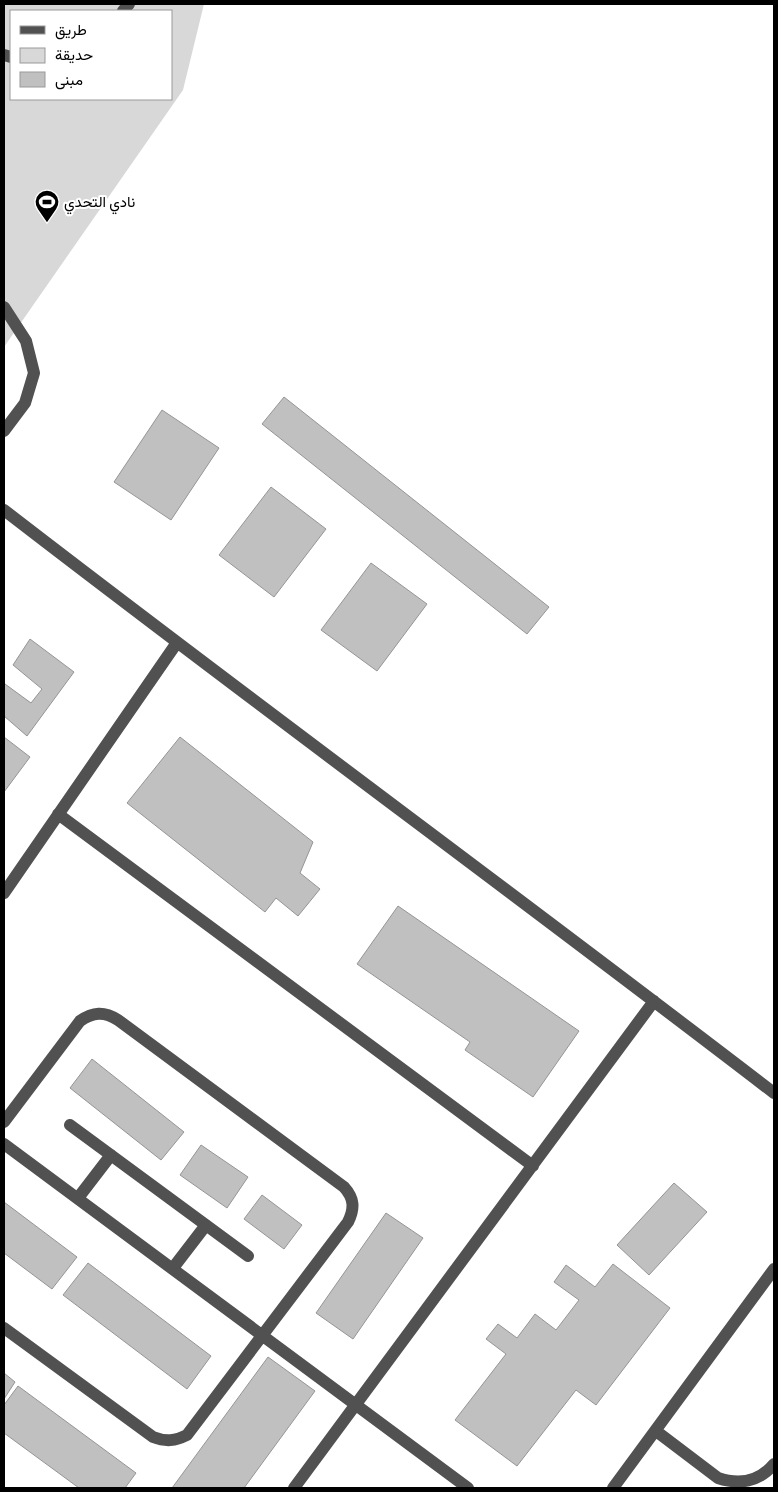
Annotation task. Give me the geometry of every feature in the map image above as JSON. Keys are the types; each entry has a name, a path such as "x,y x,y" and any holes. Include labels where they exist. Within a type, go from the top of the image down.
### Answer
{"street":[{"path":"4,307 26,341 34,373 25,403 4,431"},
{"path":"4,510 176,644 654,1001 774,1093"},
{"path":"4,893 176,644"},
{"path":"58,814 532,1166"},
{"path":"294,1488 654,1001"},
{"path":"4,1122 80,1021 97,1013 105,1013 118,1020 344,1187 353,1200 354,1208 348,1222 187,1435 171,1441 153,1437 4,1328"},
{"path":"70,1125 248,1256"},
{"path":"4,1144 468,1488"},
{"path":"78,1198 111,1155"},
{"path":"173,1268 206,1225"},
{"path":"613,1488 774,1268"},
{"path":"656,1431 718,1478 729,1482 753,1480 764,1474 774,1464"}],"green space":[{"name":"نادي التحدي","path":"4,4 204,4 183,90 4,347"}],"building":[{"path":"284,397 549,607 527,634 262,424"},
{"path":"162,410 219,448 171,520 114,482"},
{"path":"271,487 326,529 274,597 219,555"},
{"path":"371,563 427,604 377,671 321,630"},
{"path":"30,639 74,672 27,736 4,716 4,685 31,703 42,689 13,665"},
{"path":"4,737 30,757 4,792"},
{"path":"180,737 313,842 300,873 320,889 298,916 276,898 265,912 127,803"},
{"path":"398,906 579,1031 533,1097 465,1050 470,1042 357,964"},
{"path":"92,1059 184,1132 161,1160 70,1088"},
{"path":"201,1145 248,1177 227,1208 180,1175"},
{"path":"674,1183 707,1212 649,1275 617,1245"},
{"path":"262,1195 302,1225 284,1249 244,1219"},
{"path":"4,1202 77,1257 52,1289 4,1253"},
{"path":"386,1213 423,1238 353,1339 316,1313"},
{"path":"88,1263 211,1356 187,1389 63,1295"},
{"path":"613,1264 670,1308 596,1405 576,1390 517,1466 455,1420 506,1354 486,1339 498,1324 517,1338 535,1314 556,1330 579,1300 554,1282 566,1265 595,1287"},
{"path":"268,1357 315,1391 244,1488 172,1488"},
{"path":"4,1373 15,1382 4,1399"},
{"path":"18,1386 136,1473 125,1488 79,1488 4,1433 4,1405"}],"place":[{"name":"نادي التحدي","path":"47,223"}]}
